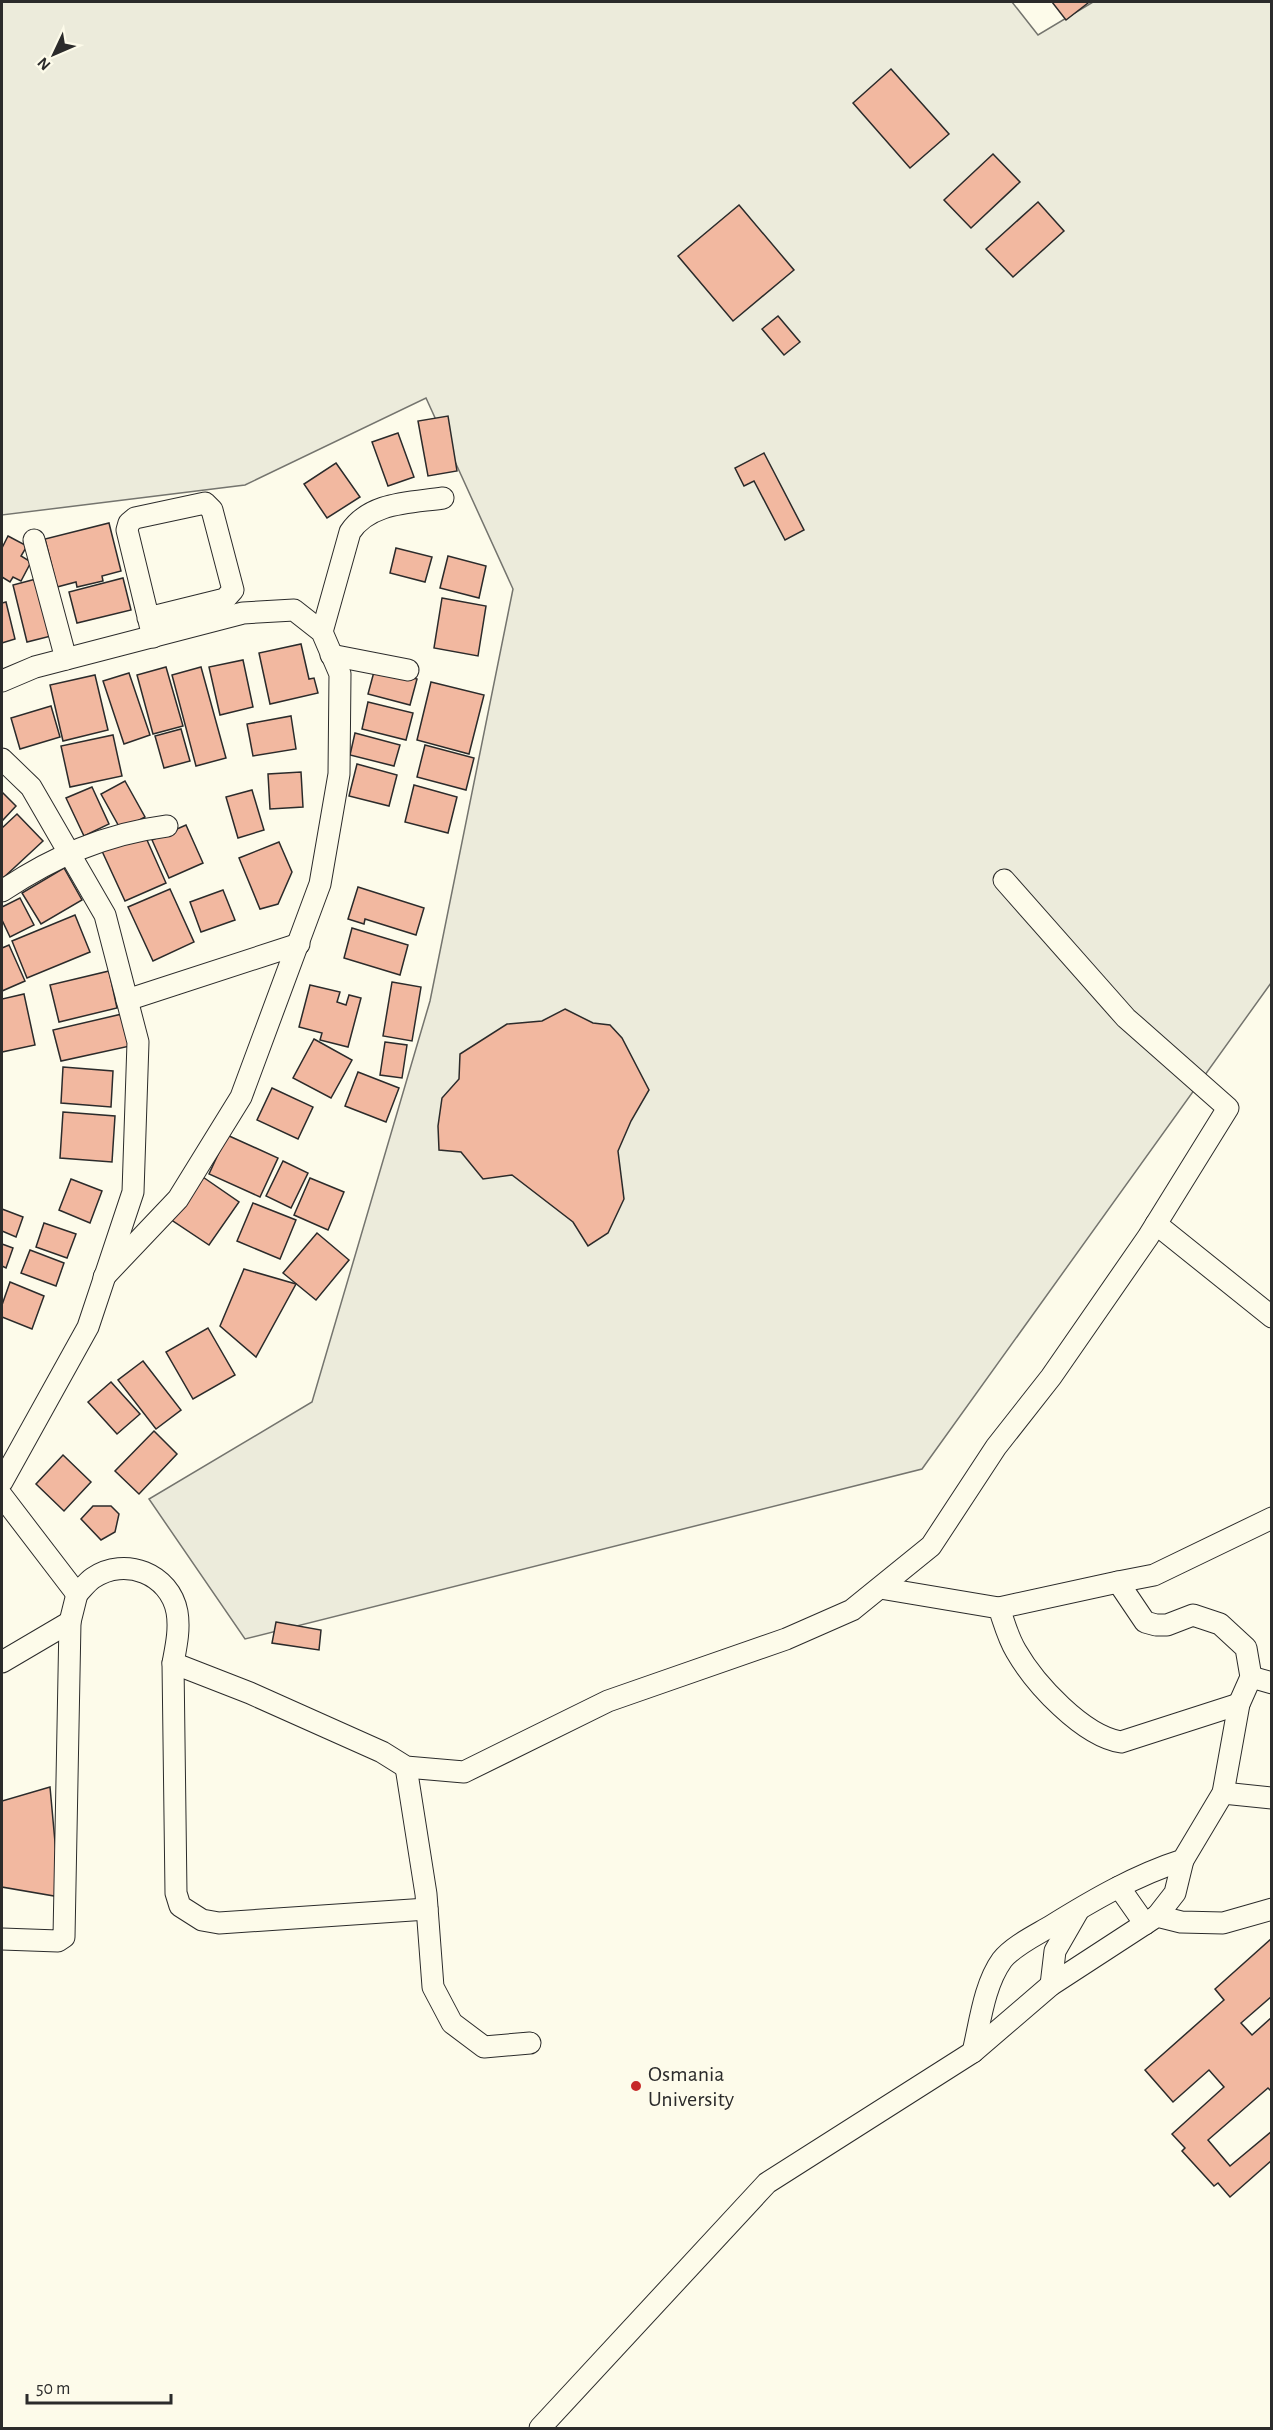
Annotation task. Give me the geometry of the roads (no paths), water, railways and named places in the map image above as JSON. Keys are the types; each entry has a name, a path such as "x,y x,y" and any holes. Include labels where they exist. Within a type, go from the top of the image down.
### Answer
{"street":[{"path":"322,632 350,532 359,518 374,509 443,498"},
{"path":"2,681 35,667 66,659 225,599 231,595 232,590 212,510 205,503 135,518 129,523 127,530 150,627"},
{"path":"34,540 66,659"},
{"path":"104,1277 178,1200 241,1097 320,884 339,774 340,674 322,632 294,610 243,613 150,627"},
{"path":"331,655 408,670"},
{"path":"2,759 31,787 105,915 138,1042 133,1192 88,1327 2,1482"},
{"path":"2,891 37,868 69,852 128,831 167,826"},
{"path":"173,1663 362,1743 406,1767 464,1772 608,1701 786,1639 852,1610 931,1546 996,1448 1051,1377 1156,1224 1228,1108 1126,1018 1004,880"},
{"path":"127,1000 299,944"},
{"path":"1156,1224 1272,1317"},
{"path":"2,1496 77,1594"},
{"path":"880,1588 999,1608 1154,1575 1271,1521"},
{"path":"2,1939 58,1941 64,1937 69,1622 77,1594 94,1577 119,1569 143,1570 163,1584 177,1610 178,1635 173,1663 176,1893 180,1906 202,1920 219,1923 427,1909"},
{"path":"540,2428 690,2263 767,2183 973,2052 1051,1985 1151,1920 1175,1893 1183,1860 1223,1793 1239,1704 1251,1677 1246,1648 1220,1624 1193,1615 1167,1625 1145,1622 1118,1582"},
{"path":"999,1608 1015,1649 1030,1672 1088,1729 1106,1739 1121,1742 1239,1704"},
{"path":"2,1662 69,1622"},
{"path":"1251,1677 1272,1683"},
{"path":"406,1767 427,1909 433,1987 452,2023 484,2047 530,2043"},
{"path":"1223,1793 1272,1798"},
{"path":"973,2052 988,1991 1003,1960 1030,1938 1079,1909 1156,1869 1183,1860"},
{"path":"1119,1887 1151,1920 1222,1923 1272,1909"},
{"path":"1051,1985 1055,1951 1079,1909"}],"place":[{"name":"Osmania University","path":"636,2086"}]}
